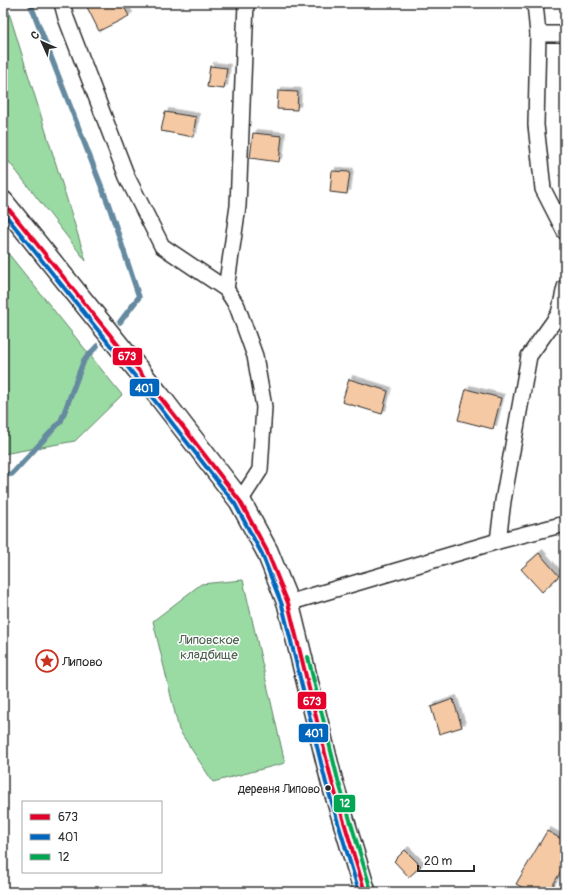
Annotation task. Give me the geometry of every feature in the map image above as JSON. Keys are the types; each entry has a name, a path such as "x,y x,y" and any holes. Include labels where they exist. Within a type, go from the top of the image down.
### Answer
{"main road":[{"path":"3,202 160,397 240,501 267,551 288,603 332,782 365,892"}],"street":[{"path":"62,3 66,18 127,177 162,246 226,289 237,306 255,356 264,407 260,470 240,501"},
{"path":"226,289 238,206 246,3"},
{"path":"535,3 538,34 536,125 543,189 565,232"},
{"path":"538,34 565,34"},
{"path":"498,540 503,501 529,356 559,314 565,287"},
{"path":"288,603 498,540 565,524"}],"green space":[{"path":"3,3 6,3 86,261 3,154"},
{"path":"3,247 122,395 75,441 3,454"},
{"name":"Липовское кладбище","path":"243,580 285,763 213,782 179,730 153,621 201,584"}],"building":[{"path":"85,3 122,3 129,16 99,31"},
{"path":"210,66 227,68 224,89 207,87"},
{"path":"278,91 298,92 297,110 277,109"},
{"path":"165,112 196,117 193,137 161,131"},
{"path":"253,133 282,136 279,162 250,158"},
{"path":"332,171 350,172 347,194 330,192"},
{"path":"349,379 388,391 382,414 342,402"},
{"path":"466,389 501,398 493,429 458,420"},
{"path":"539,553 559,576 542,592 521,569"},
{"path":"453,699 462,727 439,734 431,707"},
{"path":"547,831 565,841 565,864 549,892 531,892 516,884"},
{"path":"405,850 421,866 409,877 394,861"}],"waterway":[{"path":"30,3 109,206 139,297 120,322"},
{"path":"3,475 12,474 61,421 84,360 97,346"}],"transit line":[{"name":"673","path":"3,202 160,397 240,501 267,551 288,603 332,782 365,892"},
{"name":"401","path":"3,212 155,401 235,504 262,554 282,605 326,783 359,892"},
{"name":"12","path":"308,657 338,780 371,890"}],"place":[{"name":"Липово","path":"47,661"},
{"name":"деревня Липово","path":"328,788"}]}
